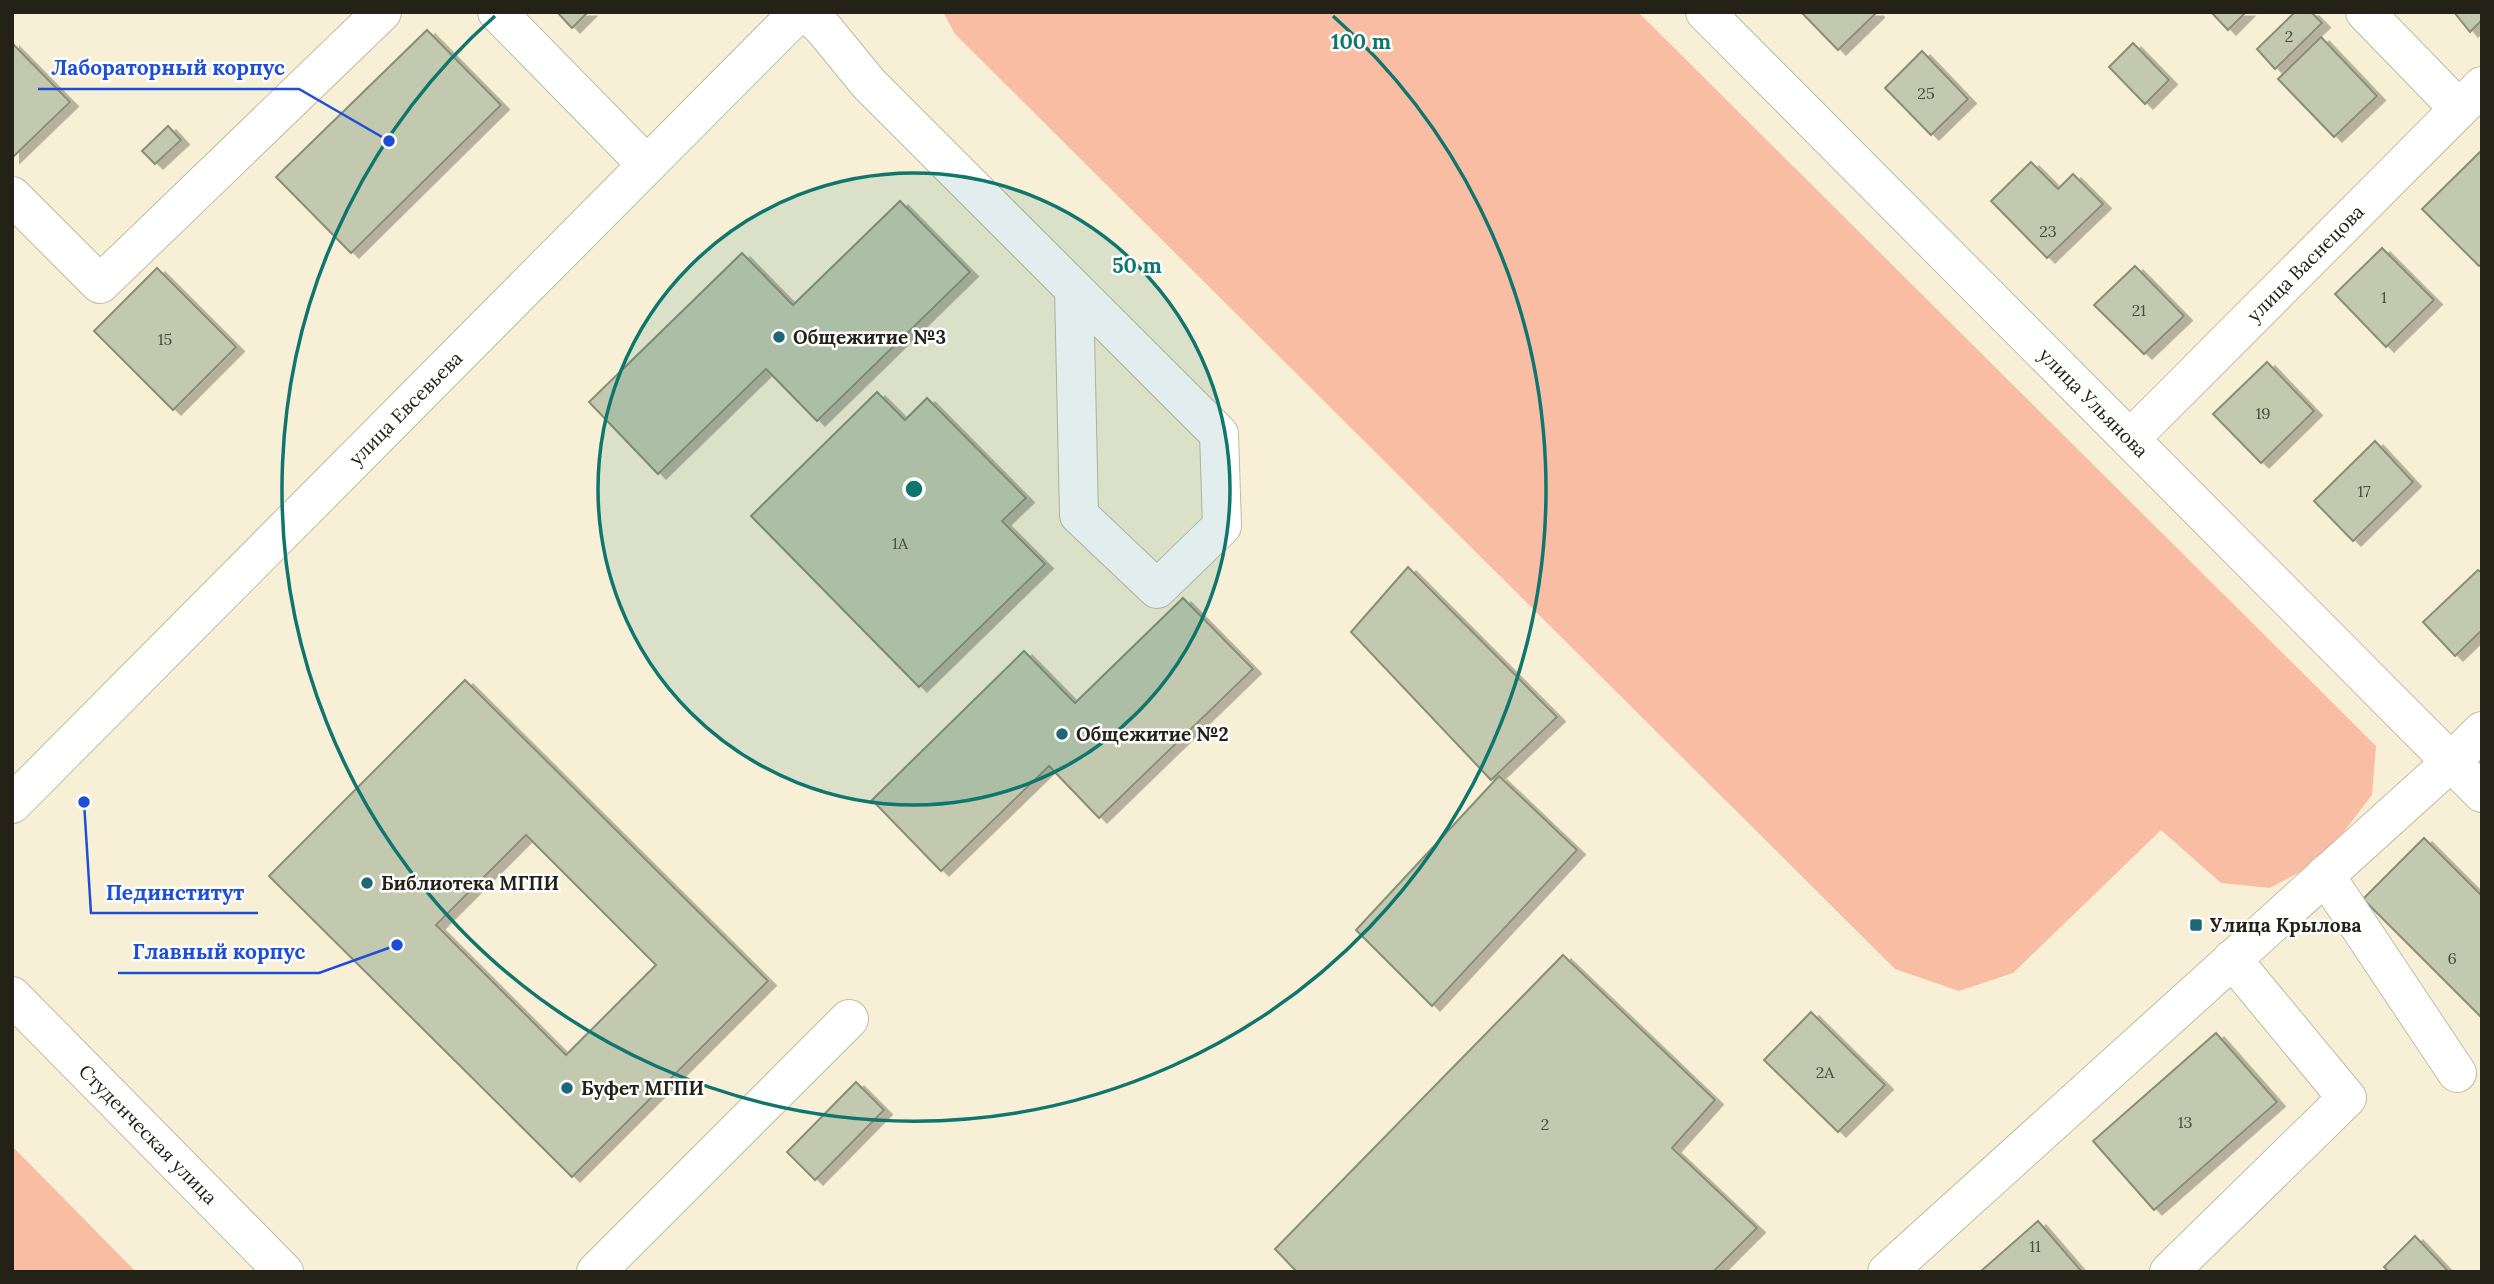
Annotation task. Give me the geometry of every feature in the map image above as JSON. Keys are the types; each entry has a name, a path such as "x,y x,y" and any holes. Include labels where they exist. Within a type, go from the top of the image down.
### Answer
{"street":[{"path":"12,196 100,284 382,12"},
{"path":"498,12 647,165"},
{"name":"улица Евсевьева","path":"12,804 799,12"},
{"path":"807,12 869,85 1074,289 1219,434 1222,526 1157,589 1079,515 1074,289"},
{"name":"улица Ульянова","path":"1705,12 2482,793"},
{"path":"2365,12 2471,97"},
{"name":"улица Васнецова","path":"2130,439 2471,97"},
{"path":"1887,1272 2482,731"},
{"path":"2325,875 2457,1073"},
{"path":"2169,1272 2347,1098 2232,960"},
{"name":"Студенческая улица","path":"12,996 284,1272"},
{"path":"596,1272 849,1019"}],"shaded area":[{"path":"943,12 1638,12 2376,746 2372,795 2322,860 2270,888 2221,883 2161,830 2013,973 1959,991 1895,969 955,34"},
{"path":"12,1146 136,1272 12,1272"}],"building":[{"path":"557,12 588,12 572,28"},
{"path":"1801,12 1875,12 1876,13 1838,50"},
{"path":"2211,12 2246,12 2228,30"},
{"path":"2295,12 2311,12 2322,23 2275,69 2257,49"},
{"path":"2454,12 2482,12 2482,20 2470,32"},
{"path":"427,30 501,105 351,253 276,177"},
{"path":"2321,37 2377,96 2334,137 2278,79"},
{"path":"12,43 70,102 12,158"},
{"path":"2133,43 2169,80 2145,104 2109,67"},
{"path":"1922,51 1968,99 1931,135 1885,88"},
{"path":"168,126 181,140 155,164 142,151"},
{"path":"2482,150 2482,264 2479,266 2422,209"},
{"path":"2031,162 2058,189 2073,174 2103,204 2047,258 1991,201"},
{"name":"Общежитие №3","path":"900,201 970,272 817,421 766,369 658,474 589,402 742,253 793,305"},
{"path":"2382,248 2434,300 2386,347 2335,294"},
{"path":"2135,266 2184,316 2144,354 2094,305"},
{"path":"157,268 236,347 173,410 94,331"},
{"path":"2267,362 2314,411 2261,463 2213,414"},
{"path":"877,392 905,420 927,398 1026,498 1002,521 1045,564 919,687 751,516"},
{"path":"2375,441 2413,482 2353,541 2314,501"},
{"path":"1408,567 1557,717 1491,780 1351,632"},
{"path":"2478,570 2482,573 2482,630 2455,656 2423,622"},
{"name":"Общежитие №2","path":"1183,598 1253,669 1099,818 1049,766 941,871 872,800 1024,651 1075,703"},
{"path":"465,680 768,981 572,1177 269,876","holes":["526,835 656,965 566,1055 436,925"]},
{"path":"1499,776 1577,850 1432,1006 1356,930"},
{"path":"2424,838 2482,896 2482,1018 2363,899"},
{"path":"1563,955 1715,1100 1672,1148 1757,1228 1713,1272 1297,1272 1275,1249"},
{"path":"1811,1012 1885,1085 1838,1132 1764,1060"},
{"path":"2216,1033 2277,1102 2154,1210 2093,1141"},
{"path":"856,1082 884,1110 815,1180 787,1152"},
{"path":"2038,1221 2082,1272 1980,1272"},
{"path":"2415,1236 2449,1272 2389,1272 2384,1267"}],"place":[{"name":"Лабораторный корпус","path":"389,141"},
{"name":"Общежитие №3","path":"779,337"},
{"name":"Общежитие №2","path":"1062,734"},
{"name":"Пединститут","path":"84,802"},
{"name":"Библиотека МГПИ","path":"367,883"},
{"name":"Улица Крылова","path":"2196,925"},
{"name":"Главный корпус","path":"397,945"},
{"name":"Буфет МГПИ","path":"567,1088"}]}
